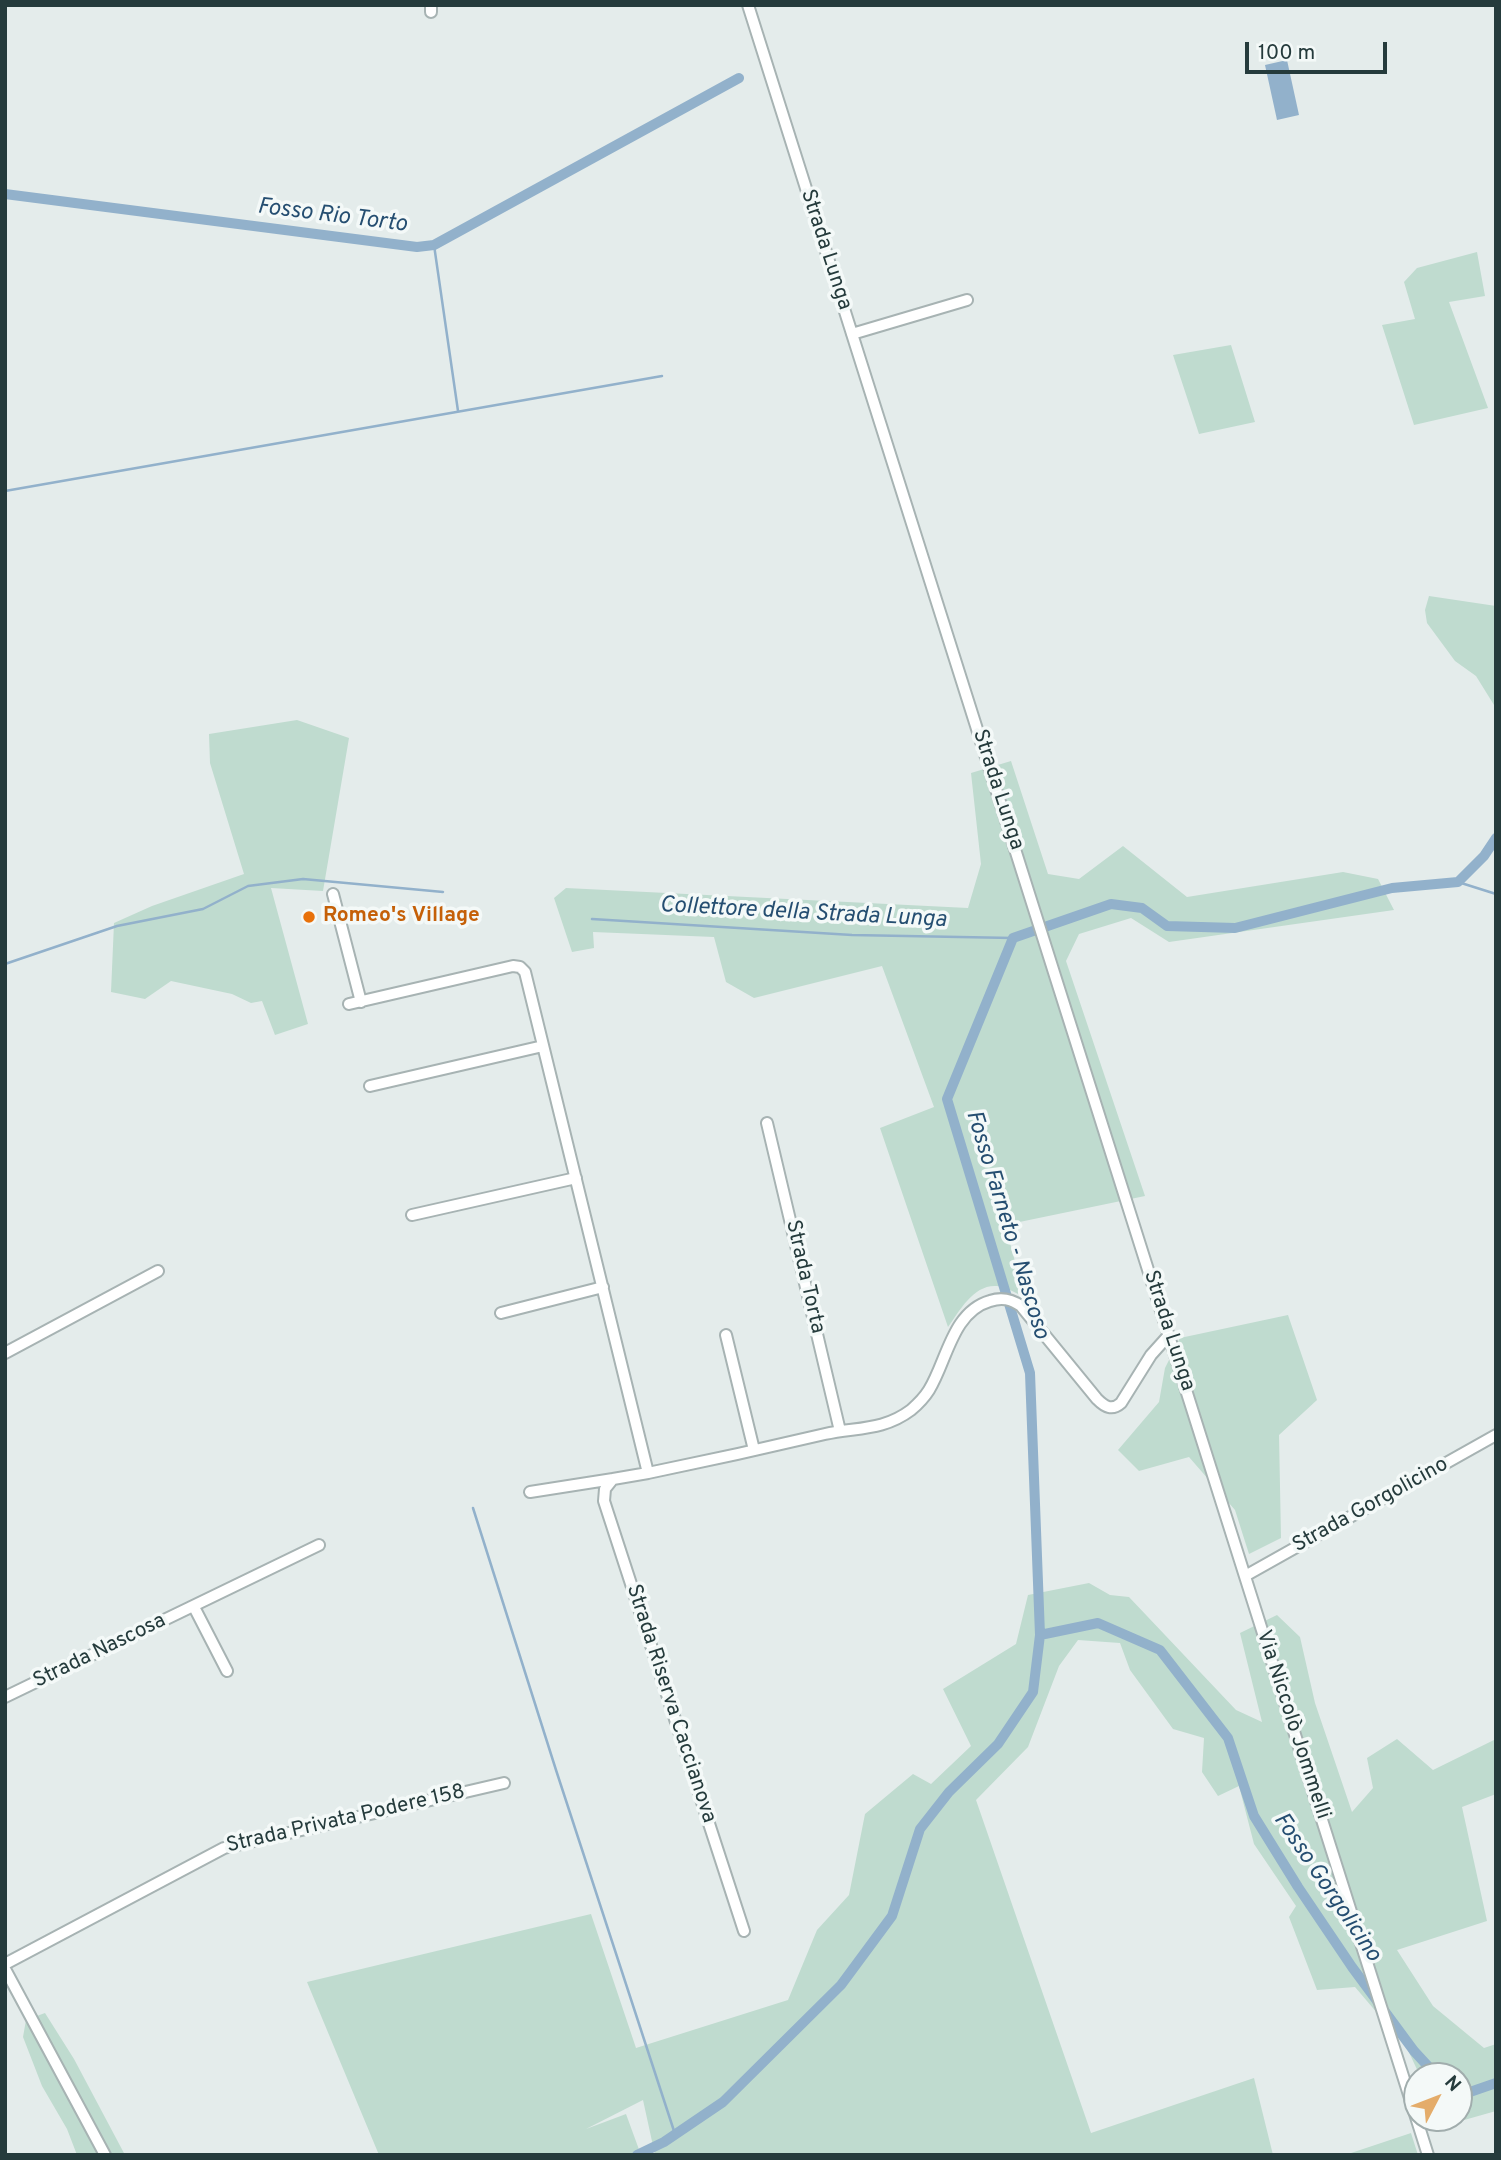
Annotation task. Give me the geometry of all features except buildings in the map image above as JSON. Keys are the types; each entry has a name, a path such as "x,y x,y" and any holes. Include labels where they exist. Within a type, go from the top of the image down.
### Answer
{"street":[{"name":"Strada Lunga","path":"748,5 1245,1576"},
{"path":"852,334 967,300"},
{"path":"333,894 355,1003 518,966 526,974 648,1473"},
{"path":"370,1086 543,1046"},
{"name":"Strada Torta","path":"768,1123 840,1431"},
{"path":"412,1215 576,1178"},
{"path":"5,1353 158,1270"},
{"path":"501,1313 603,1287"},
{"path":"530,1492 648,1473 840,1431 878,1426 910,1410 929,1390 952,1339 964,1320 981,1305 998,1299 1015,1302 1032,1318 1097,1399 1107,1407 1114,1408 1121,1403 1151,1355 1169,1335"},
{"path":"726,1335 754,1450"},
{"name":"Strada Gorgolicino","path":"1245,1576 1496,1435"},
{"name":"Strada Riserva Caccianova","path":"613,1479 605,1489 606,1506 744,1930"},
{"name":"Strada Nascosa","path":"5,1697 318,1545"},
{"name":"Via Niccolò Jommelli","path":"1245,1576 1428,2155"},
{"path":"194,1607 227,1671"},
{"name":"Strada Privata Podere 158","path":"5,1966 224,1848 504,1783"},
{"path":"5,1966 105,2155"}],"green space":[{"path":"1477,252 1485,296 1449,302 1488,408 1414,425 1382,325 1415,319 1404,282 1417,268"},
{"path":"1231,345 1255,422 1199,434 1173,355"},
{"path":"1429,596 1496,606 1496,705 1476,676 1455,661 1427,623 1425,610"},
{"path":"297,720 349,738 323,891 271,888 308,1024 275,1035 262,1001 251,1003 232,994 171,981 145,999 111,992 114,923 152,906 244,874 210,763 209,734"},
{"path":"1011,761 1048,874 1079,879 1123,846 1187,897 1343,872 1378,879 1394,910 1169,942 1131,918 1079,934 1066,961 1145,1196 1005,1225 1021,1283 1018,1294 1000,1286 981,1289 968,1299 948,1327 880,1128 934,1107 882,966 754,998 726,982 714,937 593,932 594,948 572,952 554,898 566,888 968,908 981,864 971,773"},
{"path":"1288,1315 1317,1400 1279,1435 1281,1538 1249,1554 1235,1510 1189,1457 1139,1471 1118,1450 1159,1402 1165,1368 1180,1338"},
{"path":"1089,1583 1110,1595 1129,1597 1236,1710 1262,1722 1240,1633 1277,1615 1300,1637 1315,1703 1352,1812 1373,1788 1367,1758 1397,1739 1433,1770 1496,1739 1496,1794 1462,1807 1487,1921 1397,1950 1433,2006 1484,2048 1496,2044 1496,2111 1473,2118 1473,2062 1414,2062 1407,2048 1355,1987 1317,1990 1289,1917 1296,1906 1254,1844 1239,1786 1218,1796 1202,1772 1204,1738 1173,1729 1130,1670 1120,1643 1078,1640 1059,1666 1028,1747 976,1800 1091,2133 1254,2078 1273,2155 655,2155 643,2100 586,2129 626,2114 641,2155 379,2155 307,1982 591,1914 636,2048 788,2000 817,1930 849,1895 865,1814 913,1774 931,1784 971,1746 943,1689 1016,1644 1028,1595"},
{"path":"45,2013 74,2059 125,2155 77,2155 67,2129 42,2086 23,2037 26,2020"},
{"path":"1411,2133 1418,2155 1345,2155"}],"water":[{"path":"1287,60 1299,115 1277,120 1265,65"}],"waterway":[{"name":"Fosso Rio Torto","path":"5,194 417,247 434,245 739,78"},
{"path":"434,245 458,411"},
{"path":"5,491 662,376"},
{"name":"Fosso Farneto - Nascoso","path":"1040,1635 1030,1373 947,1099 1013,938 1111,904 1142,908 1167,926 1235,928 1392,888 1458,882 1484,856 1496,838"},
{"name":"Collettore della Strada Lunga","path":"5,964 117,926 203,909 248,886 303,879 443,892"},
{"path":"1458,882 1496,894"},
{"name":"Collettore della Strada Lunga","path":"592,919 852,935 1013,938"},
{"path":"473,1508 675,2134"},
{"name":"Fosso Gorgolicino","path":"637,2155 664,2142 723,2102 841,1985 892,1916 920,1829 949,1792 998,1744 1033,1692 1040,1635 1098,1623 1160,1650 1228,1738 1254,1816 1352,1967 1424,2062"},
{"name":"Fosso Gorgolicino","path":"1473,2091 1496,2083"}],"place":[{"name":"Romeo's Village","path":"309,917"}]}
